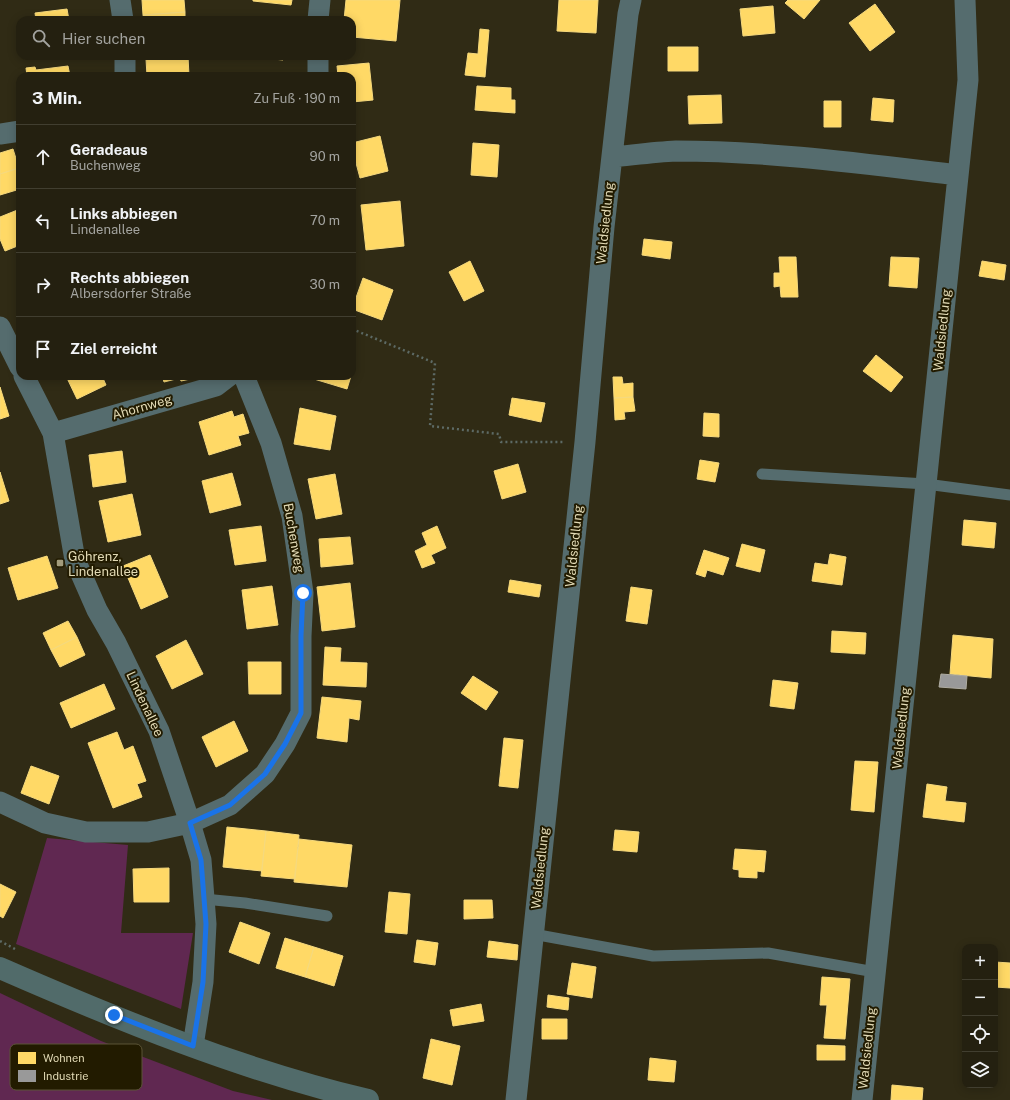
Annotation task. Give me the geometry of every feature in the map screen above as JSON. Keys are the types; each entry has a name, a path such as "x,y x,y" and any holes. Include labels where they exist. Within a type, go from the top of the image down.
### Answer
{"street":[{"path":"120,0 122,16"},
{"path":"318,16 320,0"},
{"name":"Waldsiedlung","path":"516,1100 585,442 604,227 628,14 631,0"},
{"name":"Waldsiedlung","path":"862,1100 968,80 965,0"},
{"path":"125,60 125,72"},
{"path":"318,60 318,72"},
{"path":"0,134 16,132"},
{"path":"612,157 674,151 743,153 851,162 958,175"},
{"path":"0,327 16,359"},
{"name":"Lindenallee","path":"26,380 53,433 75,560 98,610 116,643 159,731 201,860 206,924 203,982 193,1046"},
{"name":"Ahornweg","path":"53,433 216,386 224,380"},
{"name":"Buchenweg","path":"0,802 45,823 86,832 148,832 190,823 230,805 265,774 285,744 301,713 301,636 303,593 292,516 271,443 246,380"},
{"path":"0,968 92,1008 193,1046 280,1076 368,1100"}],"lane":[{"path":"762,474 926,484 1010,495"},
{"path":"204,899 327,916"},
{"path":"533,934 653,956 768,953 875,972"}],"path":[{"path":"356,331 436,363 430,426 499,434 501,442 585,442"}],"shaded area":[{"path":"47,838 128,845 121,933 193,933 181,1009 16,944"},
{"path":"0,993 109,1044 10,1044 10,1090 142,1090 142,1057 233,1091 272,1100 0,1100"}],"building: Wohnen":[{"path":"142,0 184,0 185,12 143,15"},
{"path":"253,0 292,0 291,5"},
{"path":"346,0 400,0 396,41 356,37 356,16 344,16"},
{"path":"559,0 598,0 596,33 557,31"},
{"path":"788,0 820,0 804,19 785,3"},
{"path":"875,4 895,32 870,51 849,23"},
{"path":"773,6 775,33 743,36 740,9"},
{"path":"67,9 68,16 35,16 35,13"},
{"path":"185,12 185,16 143,15"},
{"path":"480,29 489,30 485,77 465,75 468,53 478,54"},
{"path":"668,47 698,47 698,71 668,71"},
{"path":"146,60 188,60 189,72 147,72"},
{"path":"369,63 373,100 356,102 356,72 338,72 337,66"},
{"path":"68,66 69,72 26,72 26,68 35,67 36,70"},
{"path":"477,86 511,88 511,100 515,100 515,113 475,110"},
{"path":"721,95 722,123 689,124 688,96"},
{"path":"873,98 894,100 893,122 871,120"},
{"path":"824,101 841,101 841,127 824,127"},
{"path":"380,136 388,171 360,178 356,163 356,142"},
{"path":"473,143 499,145 497,177 471,175"},
{"path":"13,149 16,158 16,169 0,174 0,153"},
{"path":"16,169 16,190 0,195 0,174"},
{"path":"400,201 404,246 366,250 361,205"},
{"path":"16,211 16,247 5,251 0,239 0,217"},
{"path":"644,239 672,242 670,259 642,255"},
{"path":"779,257 796,257 798,297 781,297 780,286 774,287 774,273 780,273"},
{"path":"891,257 919,258 917,288 889,286"},
{"path":"470,261 484,291 464,301 449,272"},
{"path":"982,261 1006,265 1004,280 979,276"},
{"path":"363,278 393,290 382,320 356,310 356,298"},
{"path":"876,355 903,377 891,392 863,371"},
{"path":"613,377 622,377 623,384 633,383 633,397 614,398"},
{"path":"68,380 104,380 106,385 77,399"},
{"path":"317,380 350,380 347,389"},
{"path":"0,387 9,416 0,419"},
{"path":"633,397 635,411 624,412 625,419 615,420 614,398"},
{"path":"512,398 545,403 541,422 509,415"},
{"path":"300,408 336,416 330,450 294,444"},
{"path":"232,411 234,417 243,414 249,433 238,436 241,445 209,455 199,422"},
{"path":"704,413 719,414 719,437 703,436"},
{"path":"122,451 126,482 93,487 89,455"},
{"path":"700,460 719,463 715,482 697,479"},
{"path":"518,464 526,492 502,499 494,471"},
{"path":"0,472 9,501 0,504"},
{"path":"232,473 241,505 210,513 202,481"},
{"path":"335,474 342,514 316,519 308,479"},
{"path":"132,494 141,535 108,542 99,501"},
{"path":"964,520 996,523 994,548 962,545"},
{"path":"261,526 266,561 235,565 229,530"},
{"path":"437,526 446,548 431,555 435,563 422,568 415,551 427,545 422,533"},
{"path":"350,537 353,564 321,567 319,539"},
{"path":"742,544 765,550 760,572 736,566"},
{"path":"704,550 729,558 723,575 707,570 705,577 696,574"},
{"path":"830,554 846,557 842,585 812,581 815,563 828,565"},
{"path":"150,555 168,597 141,609 123,566"},
{"path":"47,556 58,588 18,600 8,568"},
{"path":"510,580 541,585 539,597 508,592"},
{"path":"350,583 355,627 322,631 317,587"},
{"path":"272,586 278,625 247,629 242,590"},
{"path":"631,587 652,590 647,624 626,621"},
{"path":"68,621 77,637 51,650 43,633"},
{"path":"832,631 866,633 865,654 831,652"},
{"path":"953,635 993,639 991,678 950,674"},
{"path":"77,637 85,655 60,667 51,650"},
{"path":"186,640 203,674 172,689 156,656"},
{"path":"325,647 341,648 340,662 367,663 366,687 323,685"},
{"path":"248,662 281,662 281,694 249,694"},
{"path":"473,676 498,692 486,710 461,693"},
{"path":"773,680 798,683 794,709 770,706"},
{"path":"104,684 115,709 71,728 60,703"},
{"path":"322,697 361,701 359,720 349,718 347,742 317,738"},
{"path":"234,721 248,751 216,767 202,737"},
{"path":"117,732 124,750 133,746 146,781 137,784 142,797 113,808 88,743"},
{"path":"504,738 523,740 518,788 499,786"},
{"path":"855,761 878,762 874,812 851,810"},
{"path":"31,766 59,776 49,804 21,793"},
{"path":"927,784 947,787 945,801 966,803 964,822 923,817"},
{"path":"227,827 266,831 262,871 223,867"},
{"path":"615,830 639,832 637,852 613,850"},
{"path":"266,831 299,835 295,879 261,876"},
{"path":"299,839 352,845 347,887 294,882"},
{"path":"735,849 766,851 764,872 757,871 757,878 739,877 739,870 733,869"},
{"path":"169,868 169,902 134,902 133,869"},
{"path":"0,884 16,892 3,918 0,916"},
{"path":"389,892 410,894 407,934 385,932"},
{"path":"464,900 492,900 493,918 464,919"},
{"path":"240,922 270,933 259,964 229,952"},
{"path":"285,938 314,947 305,977 276,968"},
{"path":"417,940 438,943 435,965 414,962"},
{"path":"489,941 518,945 517,960 487,957"},
{"path":"314,947 343,956 334,986 305,977"},
{"path":"998,962 1010,963 1010,988 998,987"},
{"path":"572,963 596,967 592,998 567,994"},
{"path":"822,977 850,979 845,1039 824,1038 827,1005 820,1005"},
{"path":"548,995 569,998 568,1010 547,1007"},
{"path":"481,1004 484,1021 453,1026 450,1010"},
{"path":"542,1019 567,1019 567,1039 542,1039"},
{"path":"431,1039 460,1046 452,1085 423,1078"},
{"path":"817,1045 845,1046 845,1060 817,1060"},
{"path":"650,1058 676,1061 674,1082 648,1080"},
{"path":"892,1085 923,1088 922,1100 891,1100"}],"building: Industrie":[{"path":"941,674 967,676 966,689 939,687"}],"place":[{"name":"Göhrenz, Lindenallee","path":"60,563"}],"route":[{"path":"114,1015 193,1046 203,982 206,924 201,860 190,823 230,805 265,774 285,744 301,713 301,636 303,593"}]}
